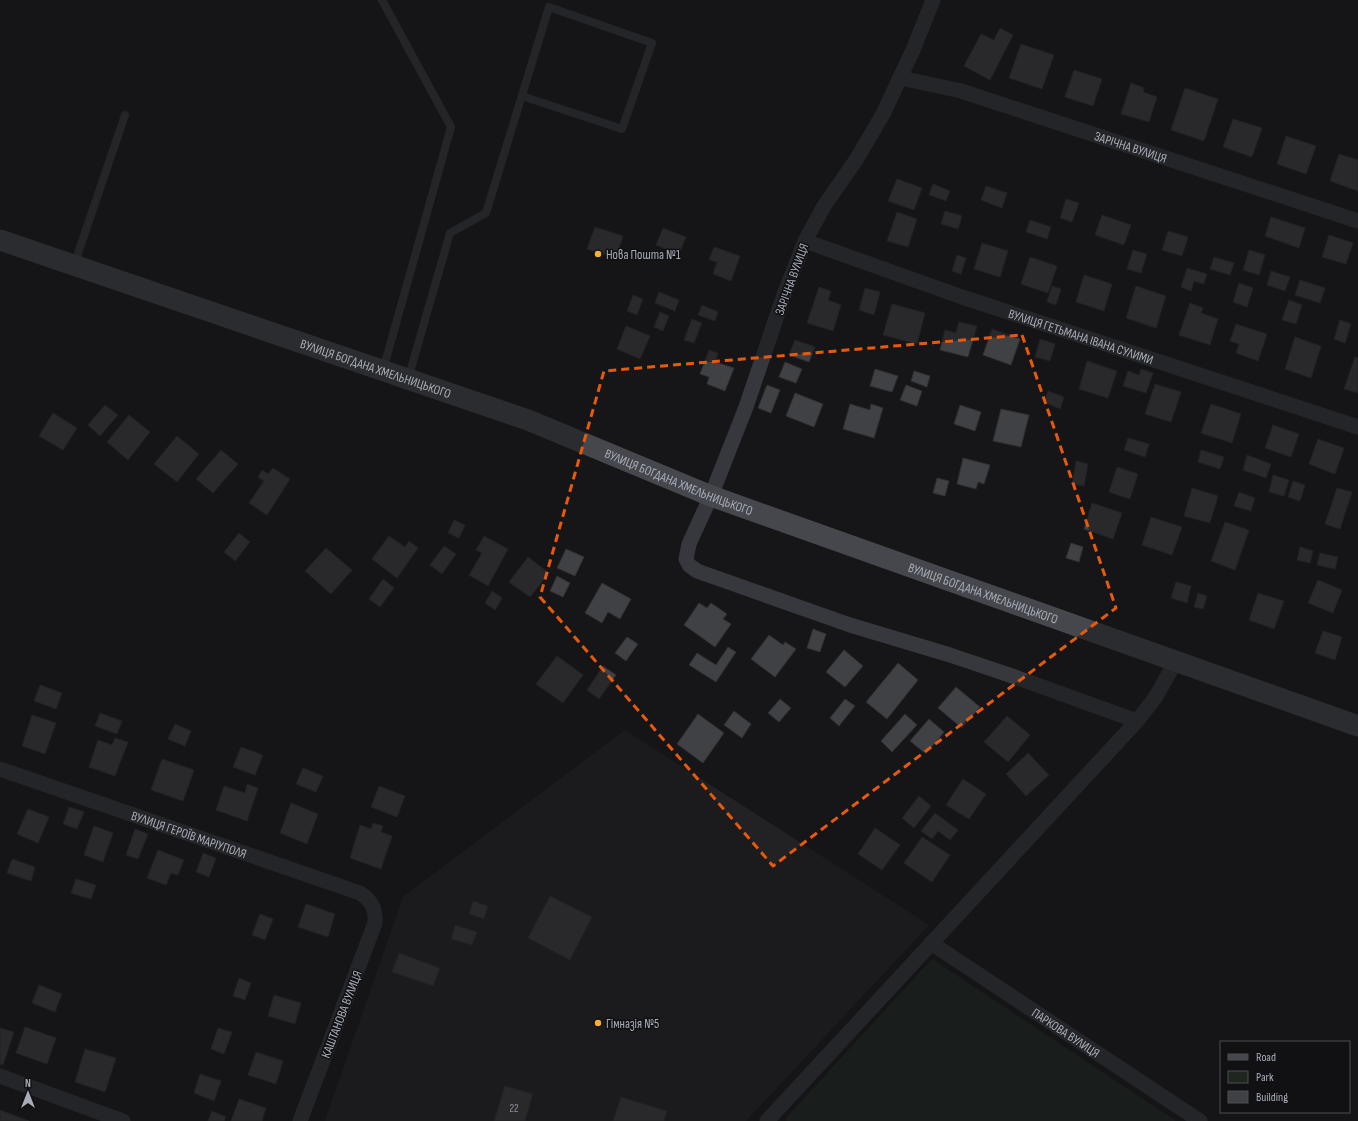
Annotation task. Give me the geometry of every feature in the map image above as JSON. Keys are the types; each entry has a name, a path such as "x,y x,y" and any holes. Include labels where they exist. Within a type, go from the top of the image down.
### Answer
{"main road":[{"name":"ВУЛИЦЯ БОГДАНА ХМЕЛЬНИЦЬКОГО","path":"0,240 528,420 711,496 1358,726"}],"street":[{"name":"ЗАРІЧНА ВУЛИЦЯ","path":"933,0 901,78 870,138 824,206 805,241 785,292 746,407 711,496 686,552 686,559 689,565 697,571 850,625 950,655 1018,678 1137,721"},
{"name":"ЗАРІЧНА ВУЛИЦЯ","path":"901,78 960,91 1358,221"},
{"name":"ВУЛИЦЯ ГЕТЬМАНА ІВАНА СУЛИМИ","path":"805,241 962,297 1358,427"},
{"path":"767,1121 1137,721 1155,698 1176,661"},
{"name":"ВУЛИЦЯ ГЕРОЇВ МАРІУПОЛЯ","path":"0,769 360,893 368,898 373,905"},
{"name":"КАШТАНОВА ВУЛИЦЯ","path":"300,1121 375,923 376,914 373,905"},
{"name":"ПАРКОВА ВУЛИЦЯ","path":"931,943 1200,1121"},
{"path":"0,1076 124,1121"}],"lane":[{"path":"382,0 451,127 383,371"},
{"path":"408,379 450,233 486,213 549,8 652,43 622,129 522,96"},
{"path":"74,266 125,115"}],"highlighted area":[{"path":"1022,335 1116,608 773,866 540,597 604,371"}],"shaded area":[{"name":"Гімназія №5","path":"625,730 929,925 746,1121 325,1121 403,897"}],"green space":[{"path":"932,959 1176,1121 787,1121 785,1119"}],"building":[{"path":"1000,28 1013,35 990,80 964,66 981,34 994,40"},
{"path":"1021,44 1054,55 1042,89 1009,78"},
{"path":"1074,70 1102,79 1093,106 1065,97"},
{"path":"1131,83 1144,88 1143,92 1157,97 1149,122 1121,114"},
{"path":"1185,88 1218,99 1204,141 1171,130"},
{"path":"1233,119 1262,128 1252,157 1223,147"},
{"path":"1286,136 1316,146 1306,174 1277,164"},
{"path":"1339,154 1358,160 1358,191 1330,181"},
{"path":"897,179 922,188 914,210 888,201"},
{"path":"933,184 950,191 946,201 929,195"},
{"path":"986,186 1007,193 1002,208 981,200"},
{"path":"1066,199 1079,203 1072,222 1060,218"},
{"path":"945,211 962,216 958,229 941,224"},
{"path":"897,212 917,219 908,247 887,241"},
{"path":"1102,215 1131,225 1124,245 1095,235"},
{"path":"1271,217 1305,228 1299,248 1265,236"},
{"path":"1030,220 1051,227 1047,239 1026,232"},
{"path":"595,227 623,236 616,258 587,249"},
{"path":"663,228 686,237 679,254 656,245"},
{"path":"1168,231 1188,237 1182,256 1162,250"},
{"path":"1329,235 1353,243 1346,264 1322,257"},
{"path":"982,243 1008,251 1000,277 974,269"},
{"path":"714,247 740,256 731,281 713,274 717,262 709,260"},
{"path":"1133,250 1147,254 1141,273 1127,269"},
{"path":"1249,250 1265,255 1259,275 1243,270"},
{"path":"957,255 966,258 961,274 952,271"},
{"path":"1030,257 1057,266 1048,293 1021,284"},
{"path":"1214,257 1234,263 1230,275 1210,269"},
{"path":"1187,268 1207,274 1204,284 1194,281 1191,291 1181,287"},
{"path":"1271,271 1290,277 1285,291 1267,285"},
{"path":"1084,275 1112,284 1104,311 1076,302"},
{"path":"1300,280 1325,288 1320,303 1295,295"},
{"path":"1239,283 1253,288 1247,307 1233,302"},
{"path":"1052,286 1061,289 1056,305 1047,302"},
{"path":"1136,286 1166,296 1156,328 1126,318"},
{"path":"819,287 831,291 828,300 841,305 833,331 807,323"},
{"path":"865,288 880,292 874,315 859,310"},
{"path":"659,292 679,300 675,311 655,303"},
{"path":"633,295 643,299 637,315 627,311"},
{"path":"1289,300 1302,305 1296,324 1282,320"},
{"path":"1190,303 1203,308 1201,313 1218,319 1210,345 1179,335"},
{"path":"892,304 925,313 917,344 883,335"},
{"path":"702,305 718,312 715,321 698,315"},
{"path":"660,312 669,316 663,331 654,327"},
{"path":"692,319 702,323 694,343 684,340"},
{"path":"1340,320 1351,324 1345,343 1334,339"},
{"path":"959,322 977,326 968,357 940,350 945,330 956,333"},
{"path":"1236,324 1267,334 1258,361 1236,353 1239,344 1230,341"},
{"path":"626,326 650,336 640,359 617,349"},
{"path":"992,329 1020,339 1011,365 983,355"},
{"path":"1295,337 1321,346 1311,378 1285,369"},
{"path":"1040,339 1055,344 1050,361 1035,357"},
{"path":"795,340 815,347 809,362 789,355"},
{"path":"709,350 718,353 715,362 734,368 725,391 707,384 709,377 700,374"},
{"path":"1355,357 1358,358 1358,393 1344,389"},
{"path":"1087,361 1117,371 1108,398 1079,389"},
{"path":"785,362 802,369 796,383 779,377"},
{"path":"875,369 898,376 892,392 870,386"},
{"path":"1141,369 1153,373 1146,393 1123,386 1128,371 1139,375"},
{"path":"914,371 930,376 927,387 911,381"},
{"path":"1155,384 1181,392 1171,422 1145,414"},
{"path":"767,385 780,390 771,413 758,408"},
{"path":"906,385 922,391 917,406 900,400"},
{"path":"1048,391 1064,397 1060,409 1044,402"},
{"path":"795,393 823,404 814,427 786,416"},
{"path":"850,404 870,410 871,404 883,408 874,438 843,429"},
{"path":"1211,404 1241,414 1232,443 1201,433"},
{"path":"105,405 118,415 100,436 88,425"},
{"path":"960,405 981,412 975,431 954,424"},
{"path":"1001,409 1029,415 1021,447 993,441"},
{"path":"53,413 77,428 63,450 39,436"},
{"path":"129,415 150,432 128,460 107,442"},
{"path":"1273,425 1299,434 1291,457 1265,448"},
{"path":"177,436 199,454 177,482 154,464"},
{"path":"1128,438 1149,444 1145,457 1124,450"},
{"path":"1318,439 1344,448 1335,474 1309,464"},
{"path":"221,450 238,464 213,493 196,479"},
{"path":"1201,450 1224,457 1220,469 1198,462"},
{"path":"1247,455 1271,464 1266,478 1243,470"},
{"path":"963,458 990,465 984,484 978,482 976,489 957,484"},
{"path":"1076,461 1088,464 1084,486 1072,484"},
{"path":"1117,467 1138,474 1130,499 1109,492"},
{"path":"273,468 290,479 267,515 249,503 264,481 258,477 262,470 268,474"},
{"path":"1273,475 1289,480 1284,496 1269,492"},
{"path":"937,478 949,481 945,496 933,493"},
{"path":"1293,481 1305,485 1300,501 1288,497"},
{"path":"1192,488 1218,496 1210,523 1184,516"},
{"path":"1337,488 1352,492 1340,529 1325,524"},
{"path":"1239,492 1255,498 1251,511 1234,506"},
{"path":"1092,503 1122,513 1113,539 1084,529"},
{"path":"1151,517 1182,527 1172,555 1142,545"},
{"path":"454,520 465,525 459,538 448,533"},
{"path":"1225,522 1249,530 1235,570 1211,561"},
{"path":"239,533 250,542 235,561 224,552"},
{"path":"389,536 405,547 409,541 418,548 397,578 372,559"},
{"path":"484,536 508,549 488,586 469,575 482,553 476,550"},
{"path":"1071,543 1083,547 1079,562 1066,558"},
{"path":"444,546 456,554 442,574 430,565"},
{"path":"1300,547 1313,551 1310,563 1297,560"},
{"path":"326,548 352,570 331,594 305,571"},
{"path":"566,549 584,557 575,576 557,568"},
{"path":"1320,553 1338,557 1335,569 1317,565"},
{"path":"528,557 549,573 530,597 509,582"},
{"path":"557,576 570,583 563,597 550,591"},
{"path":"383,579 394,588 380,607 369,599"},
{"path":"1318,580 1342,590 1333,613 1308,603"},
{"path":"1176,582 1191,586 1187,603 1171,598"},
{"path":"602,583 631,599 620,619 608,612 602,623 585,613"},
{"path":"492,591 502,598 495,610 485,603"},
{"path":"1198,593 1207,596 1203,609 1194,607"},
{"path":"1258,593 1284,601 1274,629 1249,620"},
{"path":"699,603 707,608 711,603 727,614 723,619 731,624 715,647 684,625"},
{"path":"813,629 826,634 820,652 807,648"},
{"path":"1323,631 1342,637 1335,660 1315,653"},
{"path":"769,635 783,645 785,642 796,649 775,677 751,659"},
{"path":"627,637 638,644 626,661 615,653"},
{"path":"728,647 736,652 716,682 689,665 697,653 716,665"},
{"path":"844,650 863,666 845,687 826,672"},
{"path":"557,656 583,675 563,703 536,684"},
{"path":"898,663 918,680 887,719 866,702"},
{"path":"603,666 616,675 599,699 587,690"},
{"path":"40,685 62,693 56,709 34,701"},
{"path":"956,687 980,707 962,728 938,708"},
{"path":"780,699 791,708 779,722 768,713"},
{"path":"845,699 855,706 839,726 830,718"},
{"path":"734,711 751,724 742,738 724,725"},
{"path":"100,713 122,721 117,734 95,726"},
{"path":"698,714 724,733 703,763 677,744"},
{"path":"905,714 917,725 892,752 881,741"},
{"path":"32,715 56,723 45,754 22,746"},
{"path":"1007,716 1030,735 1008,762 984,742"},
{"path":"929,719 944,732 926,754 910,741"},
{"path":"175,724 191,731 185,746 168,739"},
{"path":"115,738 128,742 115,776 89,767 98,740 112,745"},
{"path":"241,747 263,755 255,775 233,767"},
{"path":"1028,753 1049,775 1026,796 1006,774"},
{"path":"162,759 194,770 183,801 151,790"},
{"path":"303,768 323,776 316,792 296,784"},
{"path":"963,779 986,794 969,819 946,805"},
{"path":"247,784 258,788 247,821 216,810 224,786 245,793"},
{"path":"379,786 405,796 397,817 371,807"},
{"path":"919,796 931,806 914,828 902,818"},
{"path":"291,803 318,814 307,844 280,833"},
{"path":"69,807 84,812 77,829 63,824"},
{"path":"28,809 49,817 38,843 17,834"},
{"path":"935,813 958,830 950,840 938,831 932,839 921,831"},
{"path":"373,823 383,826 381,832 392,836 381,869 350,858 360,825 371,829"},
{"path":"94,826 113,833 103,862 84,855"},
{"path":"875,828 900,845 882,870 858,854"},
{"path":"135,829 148,834 138,859 126,855"},
{"path":"922,837 950,855 932,882 904,863"},
{"path":"158,850 184,860 178,875 171,873 166,885 147,878"},
{"path":"203,853 216,858 209,877 196,872"},
{"path":"12,859 35,867 31,881 7,873"},
{"path":"76,879 96,885 91,899 71,893"},
{"path":"550,896 592,917 570,960 528,938"},
{"path":"473,901 488,906 484,919 469,914"},
{"path":"306,904 335,914 328,937 298,927"},
{"path":"260,914 273,919 265,940 252,935"},
{"path":"455,925 477,932 472,945 451,939"},
{"path":"399,953 440,968 433,986 392,972"},
{"path":"239,978 251,983 245,1000 233,996"},
{"path":"39,985 62,994 55,1012 32,1003"},
{"path":"274,995 301,1003 295,1024 268,1016"},
{"path":"25,1027 56,1038 47,1064 16,1053"},
{"path":"0,1028 14,1032 3,1065 0,1064"},
{"path":"218,1028 232,1032 224,1054 211,1049"},
{"path":"85,1049 116,1058 105,1092 75,1082"},
{"path":"256,1052 283,1061 276,1084 248,1075"},
{"path":"200,1074 221,1081 214,1101 194,1093"},
{"path":"505,1086 533,1094 525,1121 494,1121"},
{"path":"621,1097 667,1111 664,1121 613,1121"},
{"path":"239,1099 266,1108 262,1121 231,1121"},
{"path":"0,1110 29,1121 0,1121"},
{"path":"212,1111 226,1117 224,1121 208,1121"}],"place":[{"name":"Нова Пошта №1","path":"598,254"},
{"name":"Гімназія №5","path":"598,1023"}]}
